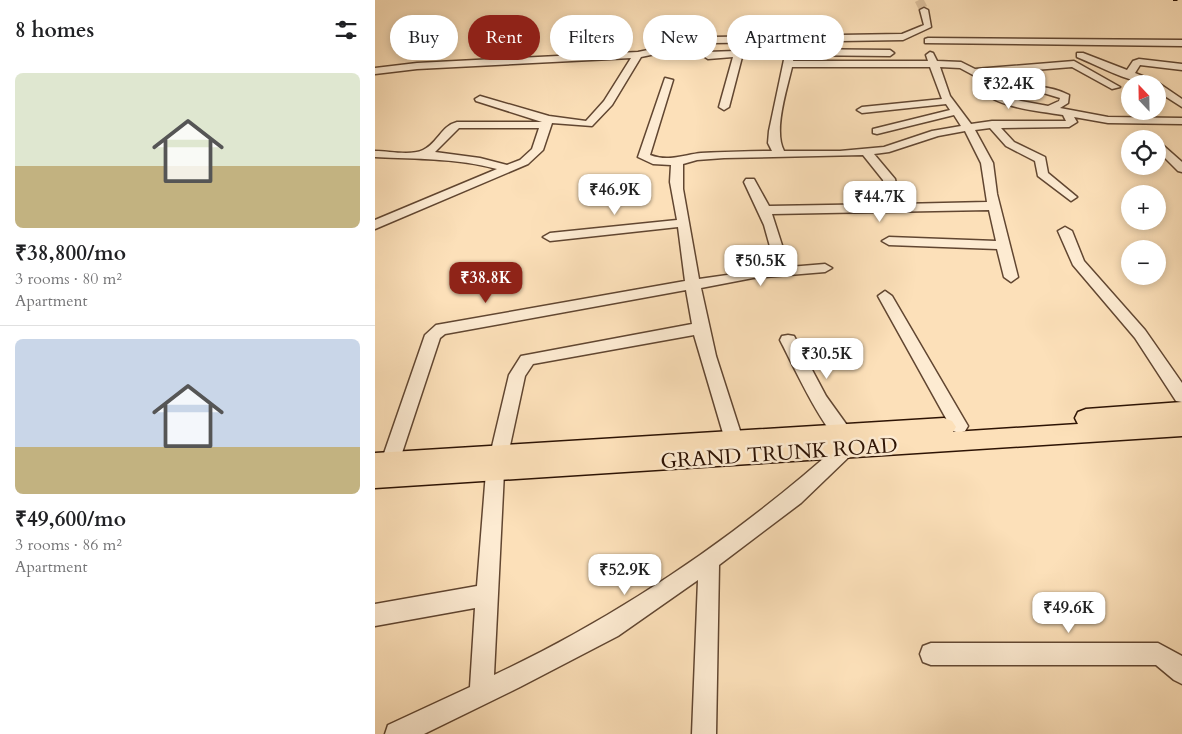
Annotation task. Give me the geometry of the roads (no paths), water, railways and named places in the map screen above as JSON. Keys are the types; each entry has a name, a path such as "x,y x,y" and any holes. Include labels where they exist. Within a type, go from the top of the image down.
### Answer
{"main road":[{"path":"497,464 735,440 845,441 959,426 1182,412"},
{"name":"GRAND TRUNK ROAD","path":"380,468 497,464 845,441 1182,426"}],"street":[{"path":"844,38 890,38 924,30 928,25 924,10"},
{"path":"924,30 928,41 927,57 941,87 955,112 977,140 987,163 993,206 1011,277"},
{"path":"928,41 1182,43"},
{"path":"844,52 899,53"},
{"path":"375,71 417,66 643,54"},
{"path":"1080,54 1129,75 1139,62 1182,67"},
{"path":"421,154 431,150 448,129 457,126 547,122 589,124 600,116 620,81 639,55"},
{"path":"788,64 927,57 969,66 973,72 1074,64 1115,86"},
{"path":"724,107 737,60"},
{"path":"779,153 774,142 774,131 789,60"},
{"path":"668,80 644,157 657,162 678,162 697,157 885,150 923,137 992,124 1069,124 1072,122 1066,112"},
{"path":"1050,109 1063,103 1065,97 1057,93 1043,91 987,91 1006,101 1108,120 1121,120"},
{"path":"1166,92 1182,104"},
{"path":"480,99 547,122"},
{"path":"862,110 948,101"},
{"path":"877,131 955,112"},
{"path":"1136,120 1182,121"},
{"path":"1136,120 1145,130"},
{"path":"375,225 524,162 537,150 547,122"},
{"path":"992,124 1010,144 1041,159 1042,174 1071,197"},
{"path":"866,152 889,179 894,208"},
{"path":"1166,152 1182,169"},
{"path":"375,154 421,154 480,161 509,168"},
{"path":"678,162 676,186 702,328 716,386 735,440"},
{"path":"750,182 767,210 783,270"},
{"path":"767,210 993,206"},
{"path":"550,236 683,223"},
{"path":"1065,231 1078,262 1140,334 1182,396"},
{"path":"889,241 1004,245"},
{"path":"380,468 433,335 441,329 694,283 783,270 825,268"},
{"path":"885,296 959,426"},
{"path":"481,694 497,464 517,375 527,360 538,356 702,328"},
{"path":"397,734 481,694 610,628 709,560 794,498 845,441 820,401 788,340"},
{"path":"704,734 709,560"},
{"path":"375,615 488,595"},
{"path":"931,654 1182,653"},
{"path":"1158,654 1171,661 1182,672"}],"tunnel":[{"path":"919,0 924,10"}],"railway":[{"path":"1173,0 1182,0"}]}
